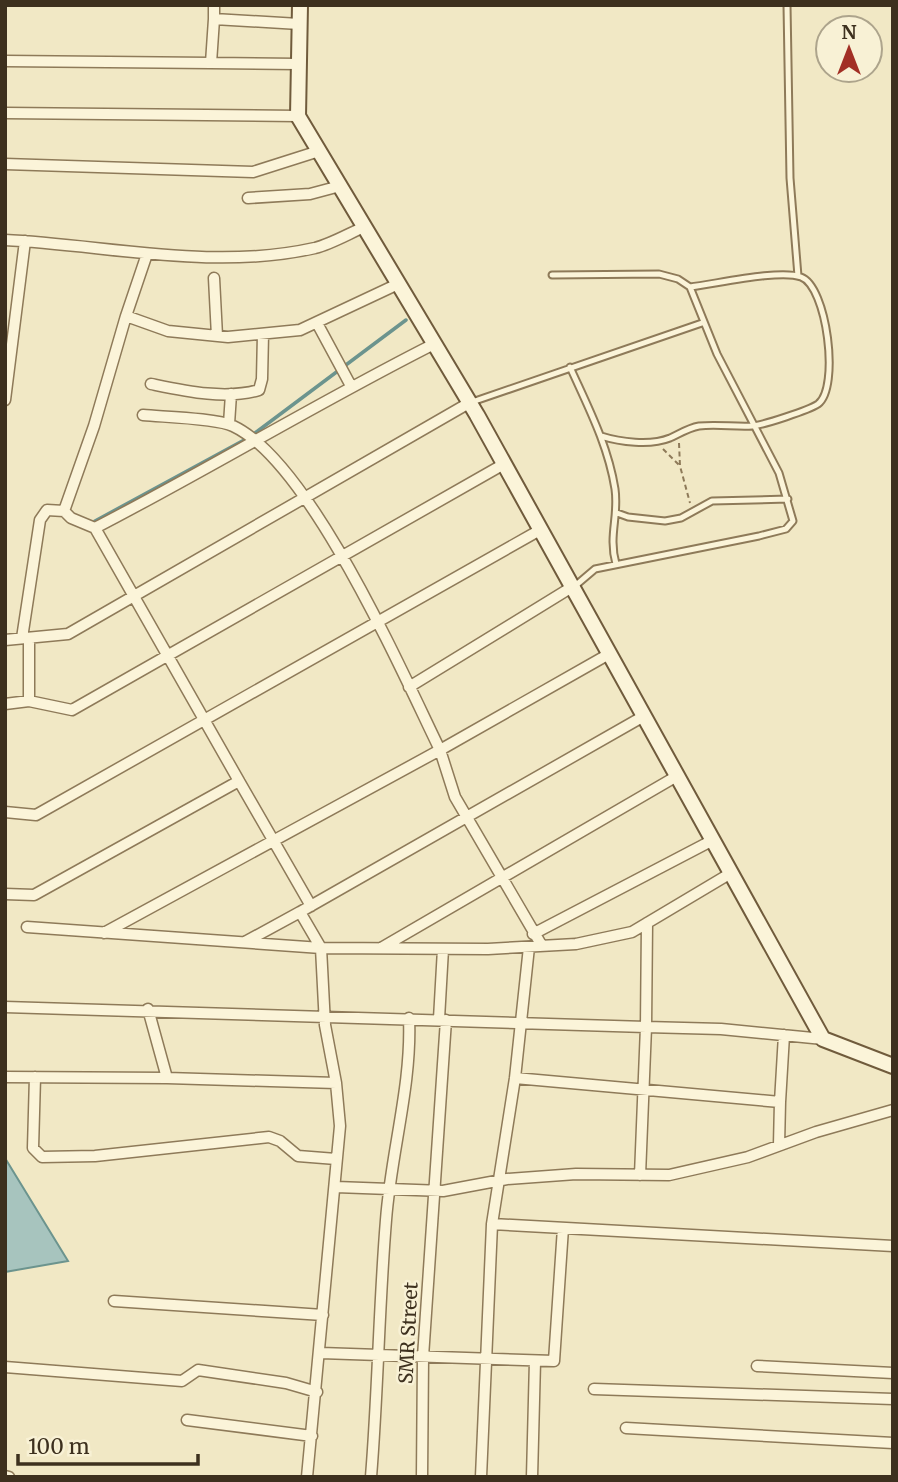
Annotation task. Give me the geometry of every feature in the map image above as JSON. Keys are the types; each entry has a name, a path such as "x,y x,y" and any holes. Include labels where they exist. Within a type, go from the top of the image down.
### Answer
{"main road":[{"path":"300,5 298,116 504,464 823,1040 893,1066"}],"street":[{"path":"212,63 214,5"},
{"path":"214,19 299,24"},
{"path":"5,61 299,64"},
{"path":"5,113 298,116"},
{"path":"5,164 253,172 318,151"},
{"path":"248,198 310,194 340,186"},
{"path":"5,240 147,254 247,256 316,247 364,227"},
{"path":"5,400 25,241"},
{"path":"64,511 94,426 147,254"},
{"path":"214,278 217,336"},
{"path":"126,316 168,331 217,336 300,330 398,284"},
{"path":"317,323 348,381"},
{"path":"151,384 188,392 252,392 261,386 263,334"},
{"path":"95,528 256,440 348,381 434,344"},
{"path":"229,424 231,394"},
{"path":"5,640 68,634 469,403"},
{"path":"143,415 229,424 256,440 306,498 377,622 440,750 455,797 542,946"},
{"path":"5,704 29,701 72,710 504,464"},
{"path":"29,701 25,638 40,520 47,510 64,511 71,518 95,528 272,842 311,906"},
{"path":"5,812 36,815 540,530"},
{"path":"409,687 572,587"},
{"path":"104,933 440,750 609,654"},
{"path":"243,943 644,716"},
{"path":"380,948 677,776"},
{"path":"5,894 34,895 239,781"},
{"path":"533,934 713,840"},
{"path":"27,927 321,948 443,949 576,944 632,932 731,873"},
{"path":"300,912 321,948 324,1015 340,1126 321,1353 307,1477"},
{"path":"640,1175 647,923"},
{"path":"481,1477 492,1224 515,1078 529,947"},
{"name":"SMR Street","path":"422,1477 423,1357 434,1191 443,949"},
{"path":"5,1007 148,1009 721,1029 823,1040"},
{"path":"148,1009 167,1078"},
{"path":"371,1477 390,1189 410,1055 409,1018"},
{"path":"779,1145 784,1035"},
{"path":"5,1077 335,1083"},
{"path":"35,1077 33,1149 42,1157 86,1157 270,1137 280,1141 298,1156 336,1159"},
{"path":"515,1078 642,1092 780,1102"},
{"path":"336,1187 434,1191 500,1180 576,1174 669,1175 748,1157 893,1110"},
{"path":"492,1224 893,1246"},
{"path":"321,1353 554,1361 563,1228"},
{"path":"114,1301 323,1315"},
{"path":"532,1477 535,1361"},
{"path":"757,1366 893,1373"},
{"path":"5,1367 182,1381 198,1370 286,1383 317,1392"},
{"path":"594,1389 893,1399"},
{"path":"187,1420 312,1436"},
{"path":"626,1428 893,1443"}],"lane":[{"path":"786,5 790,178 798,276"},
{"path":"552,275 659,274 678,279 690,287 702,323 779,473 793,521 786,529 595,569 572,587"},
{"path":"601,436 618,442 657,441 681,432 721,425 754,426 818,404 827,393 830,373 821,304 815,287 798,276 786,274 690,287"},
{"path":"469,403 702,323"},
{"path":"570,367 609,458 617,513 611,531 616,564"},
{"path":"617,513 628,517 665,521 681,518 712,501 788,499"}],"path":[{"path":"681,432 680,466 690,511"},
{"path":"657,441 680,466"}],"water":[{"path":"5,1158 68,1261 5,1272"}],"waterway":[{"path":"255,433 406,320"},
{"path":"95,521 246,439"}]}
